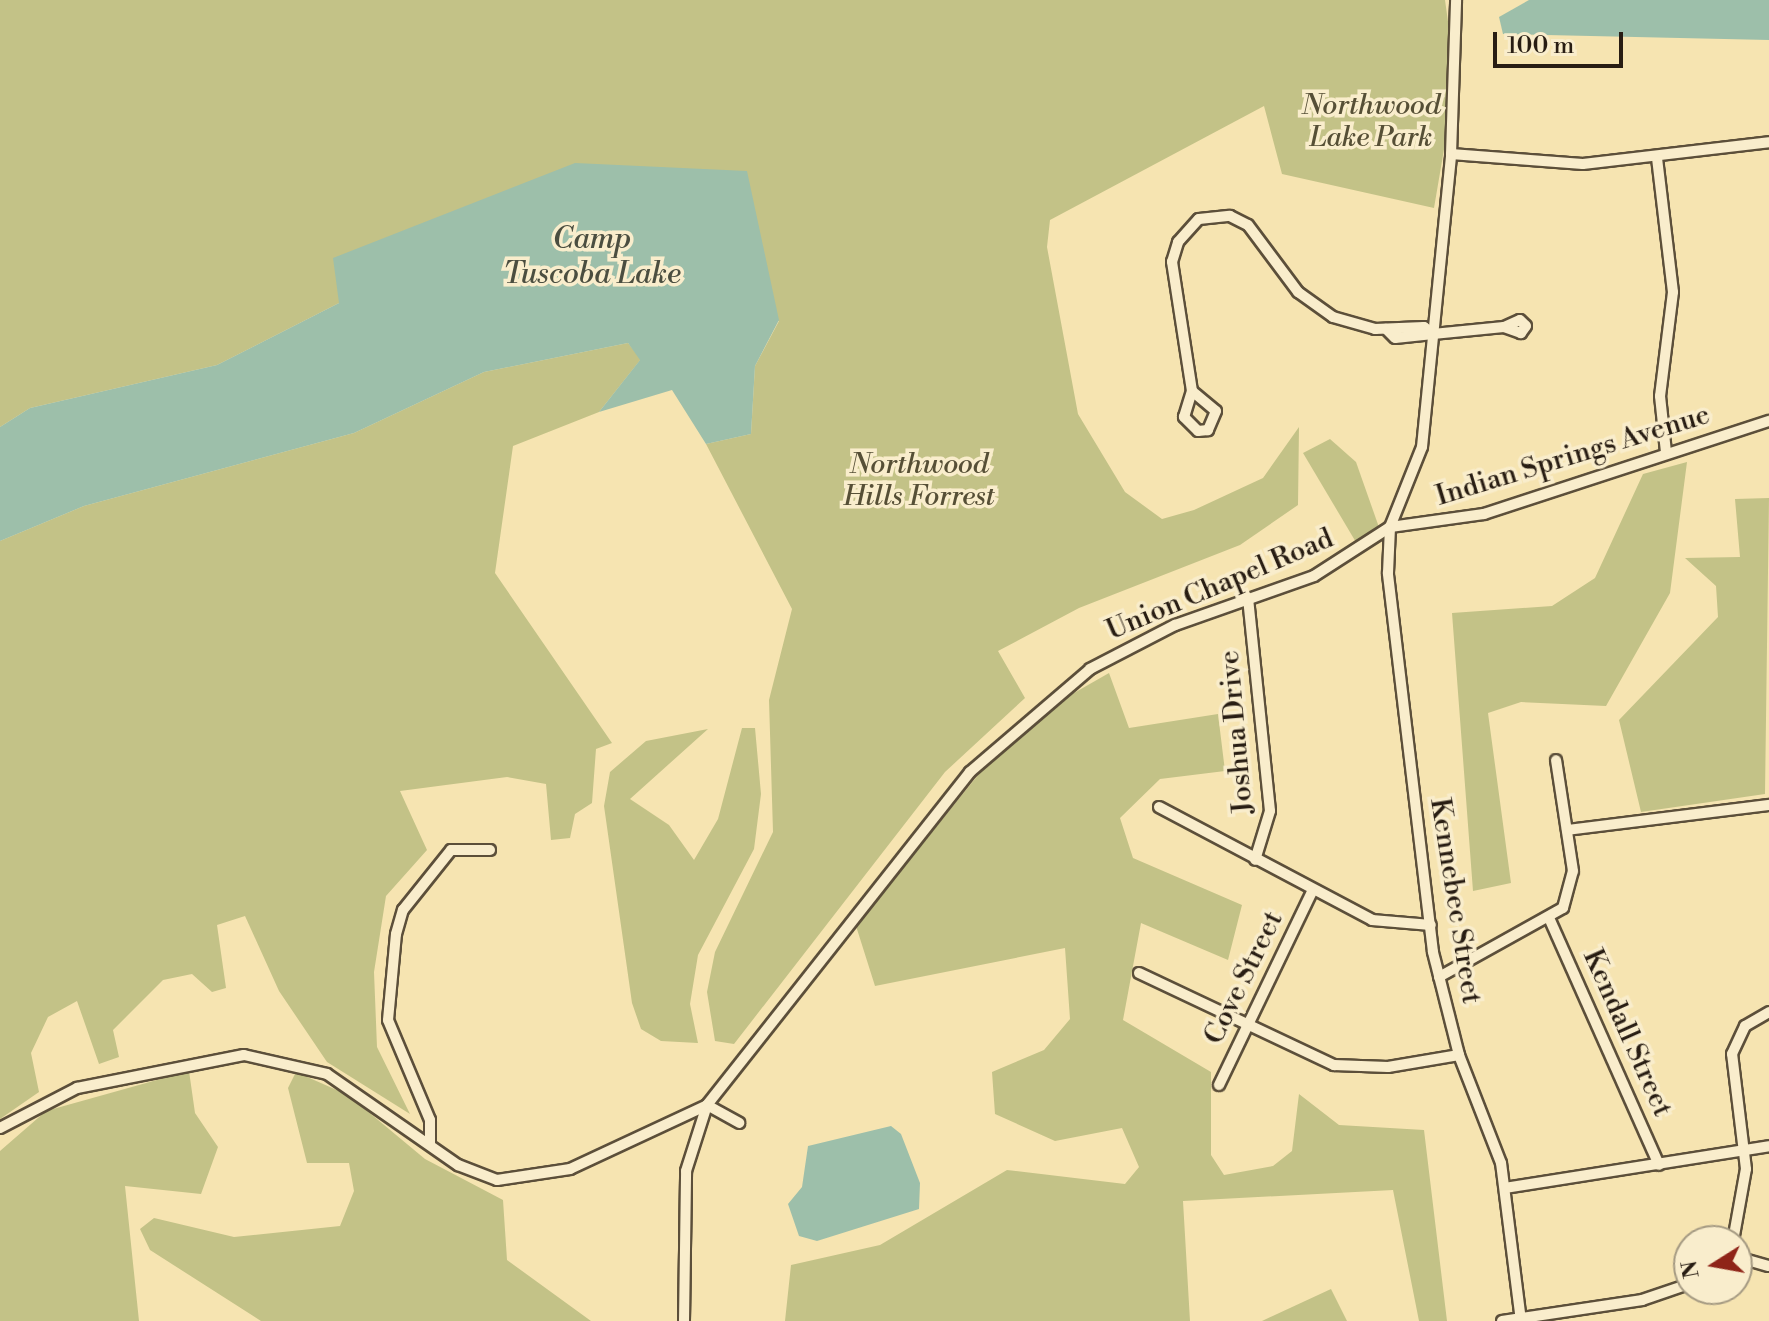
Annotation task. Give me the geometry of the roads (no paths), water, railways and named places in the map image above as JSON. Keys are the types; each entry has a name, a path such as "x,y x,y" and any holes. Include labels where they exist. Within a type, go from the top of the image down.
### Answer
{"street":[{"path":"1390,527 1422,447 1451,154 1456,0"},
{"path":"1451,154 1561,164 1657,158 1769,142"},
{"path":"1657,158 1673,292 1660,396 1666,452"},
{"path":"1192,391 1172,262 1178,242 1199,219 1240,219 1315,306 1343,322 1386,329 1395,338 1504,327"},
{"name":"Indian Springs Avenue","path":"1390,527 1463,519 1769,421"},
{"name":"Union Chapel Road","path":"684,1321 686,1171 707,1105 927,819 992,749 1100,664 1248,598 1314,576 1390,527"},
{"name":"Kennebec Street","path":"1390,527 1388,573 1439,977 1459,1055 1488,1121 1505,1188 1521,1319"},
{"name":"Joshua Drive","path":"1248,598 1270,811 1255,860"},
{"path":"1439,977 1550,920 1572,891 1567,830 1556,760"},
{"path":"1567,830 1769,805"},
{"path":"1159,807 1312,892 1392,926 1431,925"},
{"path":"430,1144 430,1120 388,1020 396,934 403,910 451,850 490,850"},
{"name":"Cove Street","path":"1219,1085 1312,892"},
{"name":"Kendall Street","path":"1550,920 1659,1165"},
{"path":"1139,973 1314,1058 1355,1068 1459,1055"},
{"path":"1739,1225 1744,1212 1744,1150 1732,1054 1745,1026 1769,1012"},
{"path":"0,1128 57,1095 108,1080 263,1056 336,1079 430,1144 487,1178 529,1180 609,1153 707,1105 739,1123"},
{"path":"1505,1188 1769,1146"},
{"path":"1502,1321 1642,1300 1673,1289"}],"water":[{"path":"1529,0 1769,0 1769,40 1503,34 1499,17"},
{"name":"Camp Tuscoba Lake","path":"575,163 747,171 779,320 755,366 751,434 706,444 672,390 599,412 640,360 628,343 484,372 354,433 84,506 0,541 0,427 30,408 217,365 339,303 333,258"},
{"path":"891,1126 901,1134 920,1183 919,1209 817,1241 799,1236 788,1204 802,1187 808,1146"}],"park label":[{"name":"Northwood Lake Park","path":"1371,122"},
{"name":"Northwood Hills Forrest","path":"919,481"}]}
